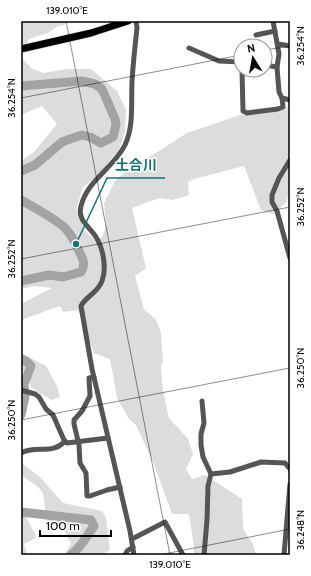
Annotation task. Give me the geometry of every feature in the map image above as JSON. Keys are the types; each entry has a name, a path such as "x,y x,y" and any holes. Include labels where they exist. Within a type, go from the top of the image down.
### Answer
{"highway":[{"path":"24,48 90,33 127,21"}],"street":[{"path":"134,555 132,539 94,377 81,306 83,302 96,292 102,281 104,272 100,244 80,216 80,207 91,184 117,158 125,145 129,133 137,28 136,21"},
{"path":"242,78 243,110 247,113 283,107 282,98 279,92 277,67 279,54 274,21"},
{"path":"256,35 275,31"},
{"path":"278,44 290,46"},
{"path":"189,48 219,61 233,62"},
{"path":"273,66 277,67"},
{"path":"282,98 290,100"},
{"path":"290,160 279,178 272,195 272,202 277,211 290,258"},
{"path":"94,377 89,378 90,396 82,411 74,420 75,432 79,445 80,463 86,473 87,496 120,487"},
{"path":"21,390 35,394 39,397 46,409 53,415 65,441"},
{"path":"202,401 204,424 201,434 201,445 203,457 211,474 208,486 204,555"},
{"path":"65,441 77,442 108,438"},
{"path":"21,453 30,450 58,448 65,441"},
{"path":"211,474 230,472 261,462 285,463 290,469"},
{"path":"284,555 290,484"},
{"path":"132,539 165,522 183,555"},
{"path":"126,555 127,551 133,547"}],"shaded area":[{"path":"21,21 66,21 65,25 58,26 50,32 29,39 26,45 21,46"},
{"path":"21,57 31,68 43,73 67,69 91,69 117,91 126,110 125,132 119,150 99,174 83,187 76,209 84,230 95,240 102,237 106,226 104,203 115,181 135,163 148,158 187,133 240,115 280,111 290,105 290,190 286,203 273,214 261,210 244,166 194,179 188,182 189,195 172,200 159,198 132,208 146,268 135,276 144,309 156,320 161,333 163,391 169,418 188,439 193,454 186,469 192,479 205,475 242,499 243,529 253,544 256,555 194,555 189,514 172,514 154,464 136,425 129,419 117,398 110,359 94,353 78,310 63,312 60,306 21,320 21,304 52,288 35,286 21,289 21,161 34,152 57,124 42,106 21,115"},
{"path":"21,353 46,366 57,386 60,397 52,400 30,386 30,376 21,371"},
{"path":"21,463 40,477 63,503 102,511 106,518 110,550 101,555 64,555 71,544 64,531 47,521 43,493 37,486 21,475"},
{"path":"21,510 23,511 36,536 34,539 24,544 27,555 21,555"}],"waterway":[{"path":"21,86 82,81 95,84 102,89 116,124 113,137 101,143 90,137 82,135 70,139 62,142 35,165 21,171"},
{"path":"21,200 66,229 75,243 84,264 81,272 63,277 49,275 21,281"},
{"path":"21,359 26,361 31,366 24,384 25,397 21,415"},
{"path":"21,512 91,520 94,526 81,545 71,555"}],"place":[{"name":"土合川","path":"76,244"}]}
